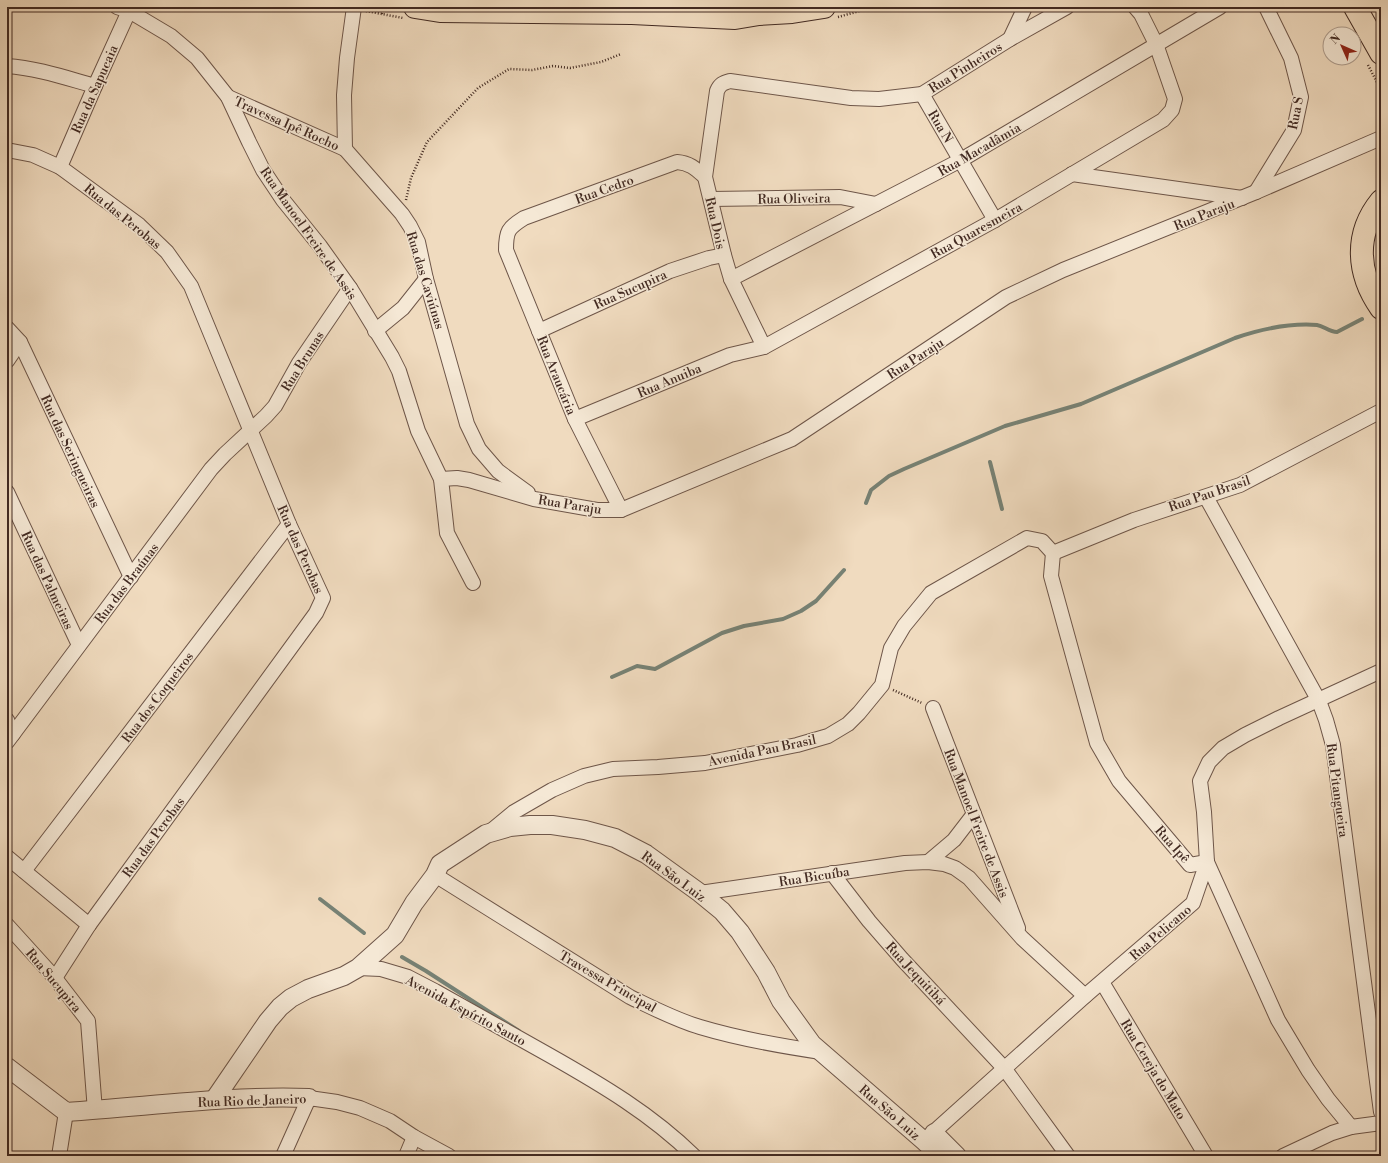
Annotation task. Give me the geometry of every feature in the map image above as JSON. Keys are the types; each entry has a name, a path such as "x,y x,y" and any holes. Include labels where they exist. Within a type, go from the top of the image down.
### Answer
{"main road":[{"path":"415,7 443,9 632,13 735,18 824,7"},
{"path":"1355,7 1381,53"},
{"path":"1381,201 1374,209 1369,220 1362,241 1361,253 1364,275 1368,286 1381,308"}],"street":[{"path":"345,149 344,95 354,7"},
{"path":"1010,39 1025,7"},
{"name":"Rua Pinheiros","path":"717,91 720,85 724,82 730,81 851,98 880,99 922,94 1010,39 1067,7"},
{"path":"1135,7 1141,14 1156,44"},
{"name":"Rua Macadâmia","path":"731,279 961,160 1220,7"},
{"name":"Rua S","path":"1256,192 1294,130 1301,97 1291,58 1266,7"},
{"name":"Rua da Sapucaia","path":"60,167 95,86 123,9"},
{"name":"Rua Manoel Freire de Assis","path":"123,9 171,36 197,58 228,97 263,170 283,200 320,246 350,288 399,371 418,431 441,479 448,533 473,583"},
{"name":"Rua Quaresmeira","path":"764,347 995,220 1163,120 1172,110 1175,99 1156,44"},
{"path":"7,66 62,76 95,86"},
{"name":"Rua Dois","path":"717,91 705,177 731,279 764,347"},
{"name":"Rua N","path":"922,94 995,220"},
{"name":"Travessa Ipê Rocho","path":"228,97 345,149"},
{"name":"Rua Paraju","path":"441,479 457,478 469,480 534,499 597,510 621,510 792,439 1006,297 1063,270 1243,198 1381,138"},
{"name":"Rua das Caviúnas","path":"345,149 402,214 418,242 426,279 467,424 479,449 498,471 534,499"},
{"name":"Rua das Perobas","path":"7,150 32,155 60,167 139,225 167,252 190,286 289,524 323,598 316,613 89,925 55,978"},
{"name":"Rua Cedro","path":"506,236 513,225 524,218 677,162 686,163 705,177"},
{"path":"1072,174 1243,198"},
{"name":"Rua Oliveira","path":"711,199 840,197 876,204"},
{"name":"Rua Araucária","path":"506,236 506,250 575,419 621,510"},
{"name":"Rua Sucupira","path":"539,331 670,271 709,258 724,255"},
{"path":"375,331 402,308 426,279"},
{"name":"Rua Brunas","path":"250,430 275,406 299,363 350,288"},
{"name":"Rua das Seringueiras","path":"7,328 20,342 131,577"},
{"path":"7,361 20,342"},
{"name":"Rua Anuiba","path":"575,419 730,355 764,347"},
{"name":"Rua Pau Brasil","path":"1053,553 1164,509 1206,497 1240,485 1381,412"},
{"name":"Rua das Braúnas","path":"10,738 210,469 250,430"},
{"name":"Rua das Palmeiras","path":"7,492 79,645"},
{"name":"Rua Pitangueira","path":"1206,497 1319,701 1333,744 1381,1112"},
{"name":"Rua dos Coqueiros","path":"24,871 289,524"},
{"name":"Avenida Pau Brasil","path":"486,834 514,812 552,790 584,776 613,769 705,763 797,745 828,736 848,724 882,685 891,648 904,626 931,593 1027,538 1042,542 1053,553"},
{"name":"Rua Ipê","path":"1053,553 1051,576 1097,743 1119,781 1190,865 1207,862 1278,1020 1308,1070 1328,1099 1351,1127"},
{"name":"Rua Pelicano","path":"929,1137 1085,996 1193,903 1207,862 1204,812 1200,781 1208,762 1223,748 1245,735 1381,671"},
{"name":"Rua Manoel Freire de Assis","path":"933,708 1022,938"},
{"path":"7,720 10,738"},
{"path":"928,862 954,840 974,814"},
{"name":"Rua São Luiz","path":"358,968 395,935 414,903 435,875 440,864 486,834 510,827 552,825 585,830 615,838 646,854 722,911 740,932 766,972 781,1001 800,1029 821,1052 929,1137 957,1156"},
{"path":"7,857 89,925"},
{"name":"Rua Bicuíba","path":"700,894 905,863 928,862 944,864 955,868 969,878 1022,938 1085,996"},
{"name":"Rua Jequitibá","path":"832,873 902,959 1004,1068 1068,1156"},
{"name":"Travessa Principal","path":"435,875 630,997 661,1012 699,1027 754,1041 821,1052"},
{"name":"Rua Sucupira","path":"7,925 55,978 88,1021 95,1110"},
{"path":"214,1100 268,1021 280,1007 291,998 308,989 337,979 358,968"},
{"name":"Avenida Espírito Santo","path":"358,968 381,969 408,977 435,991 605,1087 646,1114 676,1138 694,1156"},
{"name":"Rua Cereja do Mato","path":"1102,982 1206,1156"},
{"path":"7,1067 66,1112 59,1156"},
{"name":"Rua Rio de Janeiro","path":"66,1112 214,1100 280,1097 310,1098 360,1108 390,1121 414,1137 450,1156"},
{"path":"283,1156 310,1098"},
{"path":"1283,1156 1332,1133 1351,1127 1381,1123"},
{"path":"406,1156 414,1137"},
{"name":"Rua São Luiz","path":"929,1137 940,1156"}],"path":[{"path":"382,14 384,7"},
{"path":"402,214 412,178 427,142 478,88 509,69 532,70 553,66 570,68 601,62 621,54"},
{"path":"882,685 933,708"}],"waterway":[{"path":"866,503 871,490 889,476 904,469 1005,426 1081,404 1235,338 1265,329 1296,325 1317,325 1337,332 1362,319"},
{"path":"990,462 1002,509"},
{"path":"612,677 637,666 655,669 722,633 744,626 783,619 801,611 816,601 844,570"},
{"path":"320,899 364,933"},
{"path":"402,957 519,1031"},
{"path":"729,1156 739,1156"}]}
